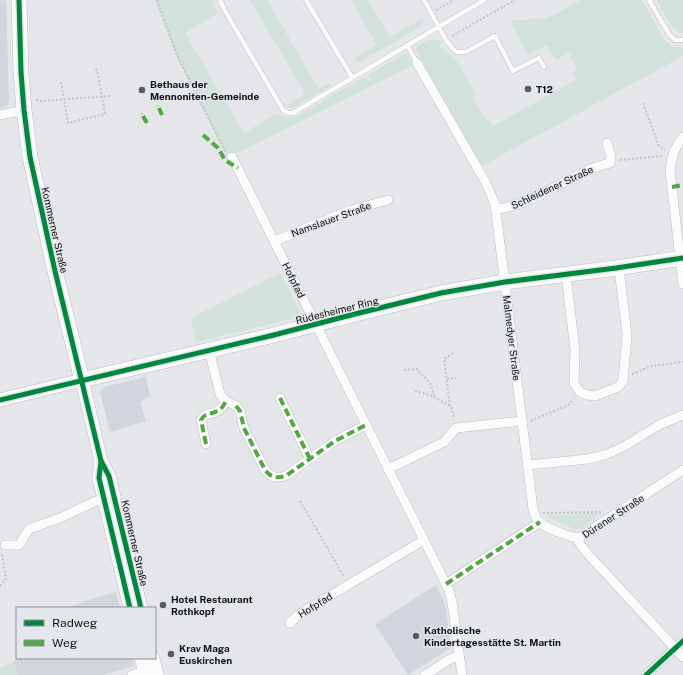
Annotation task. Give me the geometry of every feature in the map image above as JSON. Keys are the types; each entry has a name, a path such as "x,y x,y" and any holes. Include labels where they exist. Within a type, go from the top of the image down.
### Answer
{"main road":[{"name":"Kommerner Straße","path":"19,0 23,103 35,185 82,380"},
{"name":"Rüdesheimer Ring","path":"82,380 441,293 505,282 619,268 682,258"}],"street":[{"name":"Malmedyer Straße","path":"417,63 494,200 534,514"},
{"path":"0,116 23,103"},
{"path":"683,137 676,146 670,165 682,258 683,284"},
{"path":"607,143 611,157"},
{"name":"Hofpfad","path":"232,157 451,595 462,675"},
{"name":"Schleidener Straße","path":"496,209 516,206 594,168 610,164 611,157"},
{"name":"Namslauer Straße","path":"275,241 341,214 388,200"},
{"path":"566,275 575,350 574,383 580,392 595,396 621,385 623,377 627,335 619,268"},
{"path":"209,350 220,394 226,401 237,406 240,411 244,428 265,470 270,476 280,478 287,475 336,441 366,425"},
{"name":"Rüdesheimer Ring","path":"0,400 82,380"},
{"name":"Kommerner Straße","path":"82,380 101,461 109,476 109,497 130,607"},
{"path":"280,398 310,459"},
{"path":"206,444 201,420 206,414 217,412 222,408 226,401"},
{"path":"528,465 588,459 605,455 623,447 655,427 683,415"},
{"path":"388,469 444,442 456,428 522,421"},
{"name":"Dürener Straße","path":"534,514 540,522 570,537 576,538 586,535 683,470"},
{"path":"3,549 19,545 29,529 60,518 94,502 109,497"},
{"name":"Kommerner Straße","path":"109,497 141,607"},
{"path":"446,584 540,522"},
{"path":"576,538 586,552 683,657"},
{"name":"Hofpfad","path":"290,622 299,614 424,540"},
{"path":"646,675 683,641"},
{"path":"425,675 450,659 460,656"},
{"path":"142,659 148,670"}],"lane":[{"path":"220,0 224,10 285,112 293,113 484,0"},
{"path":"306,0 352,77"},
{"path":"424,0 446,40 457,52 466,52 495,36 513,71 539,58 544,67"},
{"path":"649,0 669,34 675,40 683,40"},
{"path":"407,45 417,63"}],"path":[{"path":"157,0 178,55 228,157 232,157"},
{"path":"432,13 454,0"},
{"path":"446,40 515,0"},
{"path":"61,82 68,123 105,114 98,74 95,66"},
{"path":"23,103 110,96"},
{"path":"643,103 659,146 673,154"},
{"path":"157,104 159,108"},
{"path":"141,112 143,116"},
{"path":"611,157 620,160 673,154"},
{"path":"453,352 444,359 450,406 452,408 456,428"},
{"path":"623,377 652,366 683,362"},
{"path":"404,370 417,369 430,383 435,398"},
{"path":"447,379 456,378"},
{"path":"415,391 435,398 450,406"},
{"path":"522,421 531,421 568,405 580,392"},
{"path":"300,501 348,585"},
{"path":"534,514 620,512"},
{"path":"0,586 6,579 3,549"}],"shaded area":[{"path":"0,0 6,1 9,103 0,108"},
{"path":"155,0 213,0 213,5 218,13 185,33 244,133 277,113 284,117 295,117 366,76 370,82 371,81 368,75 404,54 408,56 413,65 227,158 176,56"},
{"path":"250,0 267,0 319,89 331,82 331,86 292,108 286,106 305,94"},
{"path":"351,0 368,0 390,37 423,18 423,22 420,27 358,63 355,58 377,45"},
{"path":"581,0 642,0 665,41 673,47 683,48 683,56 482,166 416,51 417,46 426,41 433,40 442,43 439,46 441,48 444,47 446,49 444,50 445,52 447,51 458,63 476,94 473,97 486,120 489,119 493,126 577,79 573,72 577,69 569,53 556,60 547,45 528,55 510,21 547,18"},
{"path":"657,0 683,0 683,33 674,28 664,14"},
{"path":"280,273 300,311 296,318 196,342 191,318"},
{"path":"146,377 150,396 140,402 146,421 110,432 100,392 104,387"},
{"path":"601,513 580,529 572,528 548,517 548,515"},
{"name":"Katholische Kindertagesstätte St. Martin","path":"436,585 445,603 451,648 408,675 375,624"},
{"path":"116,592 120,607 69,607"},
{"path":"18,659 132,659 134,666 103,675 18,675 13,662"},
{"path":"13,662 18,675 0,675 0,668"}],"marked path":[{"path":"159,108 162,115"},
{"path":"143,116 147,123"},
{"path":"203,135 218,148 225,160 238,168"},
{"path":"672,187 683,185"},
{"path":"280,398 310,459"},
{"path":"206,444 201,420 206,415 220,409 226,401"},
{"path":"236,406 240,411 244,428 265,470 270,475 275,477 287,475 335,441 366,425"},
{"path":"446,584 540,522"}],"cycle path":[{"path":"19,0 21,72 30,157 55,271 101,461 109,476 141,607"},
{"path":"0,400 274,335 441,293 505,282 683,258"},
{"path":"101,461 99,478 130,607"},
{"path":"646,675 683,641"}],"place":[{"name":"T12","path":"528,89"},
{"name":"Bethaus der Mennoniten-Gemeinde","path":"142,90"},
{"name":"Hotel Restaurant Rothkopf","path":"163,605"},
{"name":"Katholische Kindertagesstätte St. Martin","path":"416,636"},
{"name":"Krav Maga Euskirchen","path":"171,654"}]}
